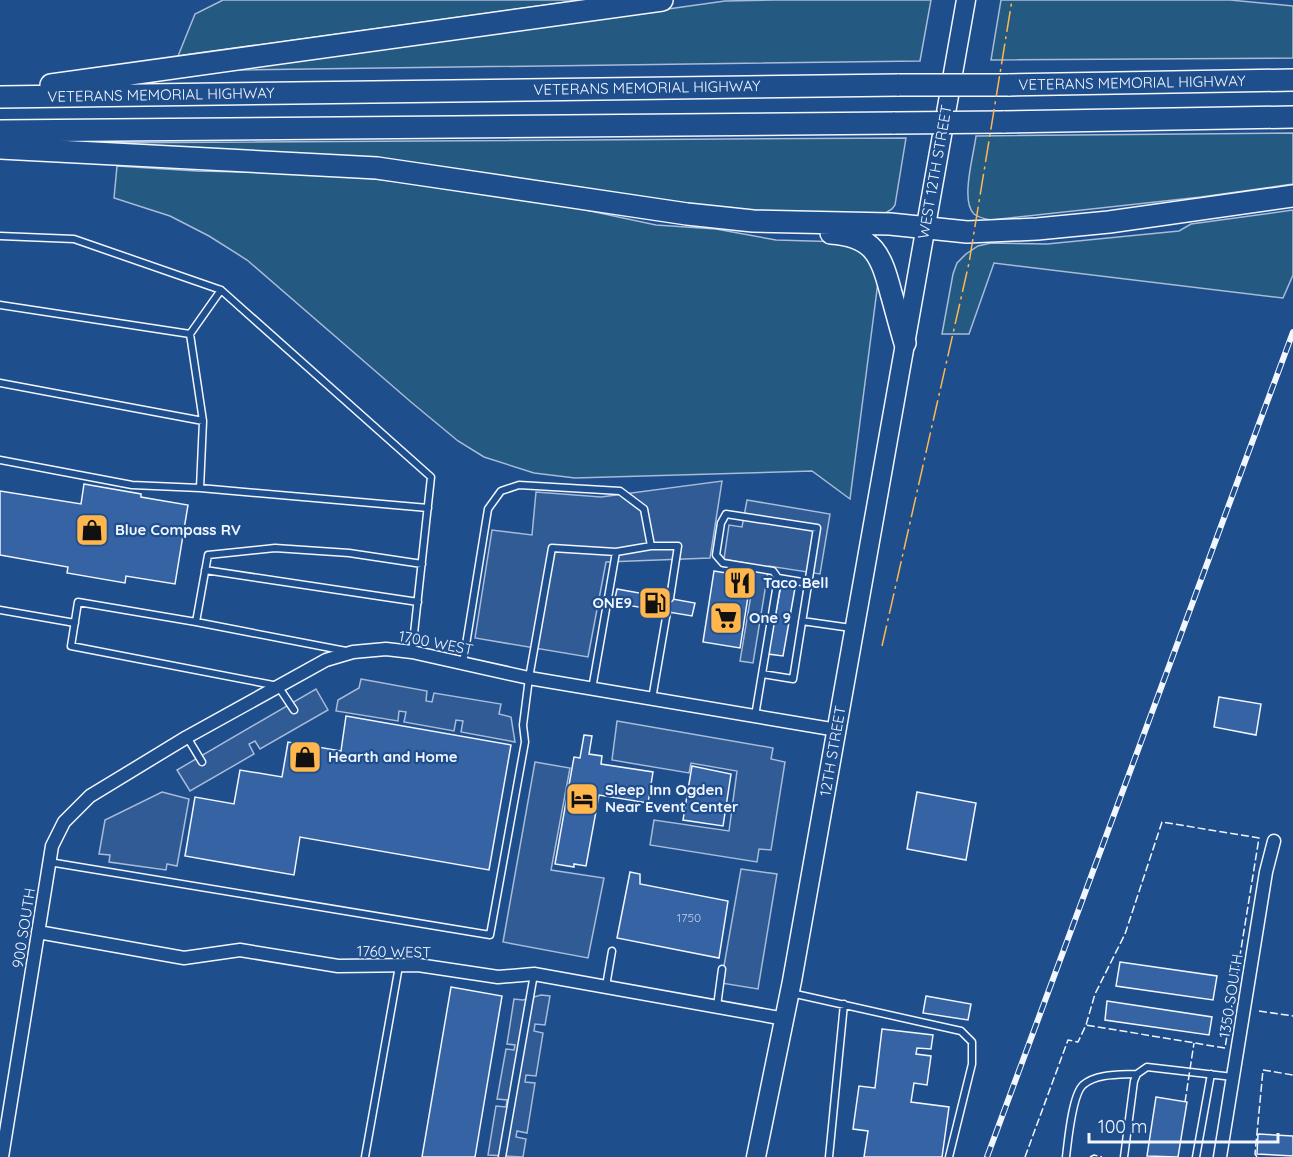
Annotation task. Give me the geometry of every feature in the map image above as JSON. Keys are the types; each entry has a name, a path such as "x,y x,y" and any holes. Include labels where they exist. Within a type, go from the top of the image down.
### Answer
{"highway":[{"path":"0,92 662,0"},
{"name":"VETERANS MEMORIAL HIGHWAY","path":"0,97 1293,81"},
{"path":"0,131 1003,122 1293,117"},
{"path":"0,148 377,168 687,214 753,221 890,224 967,232 1037,229 1109,222 1293,196"},
{"path":"753,221 793,231 853,236 866,242 878,253 884,268 905,343"}],"main road":[{"name":"WEST 12TH STREET","path":"905,343 966,0"},
{"name":"12TH STREET","path":"756,1157 790,993 905,343"}],"street":[{"name":"1700 WEST","path":"52,846 64,822 90,796 187,737 278,686 326,660 353,652 386,649 412,652 529,678 837,730"},
{"name":"1350 SOUTH","path":"1220,1157 1266,872 1274,841"},
{"name":"900 SOUTH","path":"2,1157 52,846"},
{"name":"1760 WEST","path":"38,932 184,957 240,950 338,966 418,964 498,977 534,974 785,1018"}],"lane":[{"path":"0,236 74,239 221,290 432,477 412,652"},
{"path":"200,488 203,422 190,334 221,290"},
{"path":"0,305 190,334"},
{"path":"0,383 203,422"},
{"path":"0,460 132,485 200,488 428,508"},
{"path":"463,663 488,509 501,491 519,485 620,491 644,509 651,546"},
{"path":"756,716 762,674 778,578 773,571 723,563 716,555 721,523 726,514 817,528 793,679 762,674"},
{"path":"50,862 490,934 525,742 523,725 529,678 552,548 616,552 651,546 678,546 670,598"},
{"path":"196,622 208,555 275,548 349,553 422,564"},
{"path":"592,689 616,552"},
{"path":"205,570 418,602"},
{"path":"778,578 808,583"},
{"path":"294,710 278,686 71,646 78,602 353,652"},
{"path":"0,610 75,623"},
{"path":"652,699 667,612"},
{"path":"802,621 855,629"},
{"path":"187,737 202,762"},
{"path":"606,987 612,951"},
{"path":"365,1157 399,965"},
{"path":"716,1007 722,969"},
{"path":"502,1157 534,974"},
{"path":"790,993 961,1030 972,1041 972,1064 949,1157"},
{"path":"829,1157 844,1004"},
{"path":"1066,1157 1077,1096 1083,1085 1102,1076 1137,1074 1147,1067 1233,1077"},
{"path":"1124,1157 1134,1081 1137,1074"},
{"path":"1196,1157 1210,1074"}],"shaded area":[{"path":"223,0 582,0 178,56 195,14"},
{"path":"931,0 920,61 232,70 725,1"},
{"path":"1001,0 1230,0 1293,6 1293,58 991,60"},
{"path":"1293,133 1293,184 1201,197 991,220 974,214 968,199 976,136"},
{"path":"906,138 895,205 884,214 748,210 76,143"},
{"path":"117,166 365,178 548,202 656,225 716,229 776,240 845,242 869,257 878,282 850,499 812,471 575,478 534,473 484,457 458,441 411,402 247,260 209,236 170,216 114,198"},
{"path":"1293,210 1293,275 1283,298 994,263 969,334 942,334 957,263 978,246 991,243 1047,244 1179,231 1191,224"},
{"path":"722,481 710,558 606,562 588,657 475,638 492,530 532,535 536,492 601,497"},
{"path":"747,500 830,514 820,574 769,566 753,663 740,661 756,565 724,559 729,525 742,527"},
{"path":"361,679 427,691 426,701 432,702 434,693 501,704 499,714 511,717 515,742 461,732 463,721 456,720 454,731 404,722 406,712 399,711 398,721 336,711 338,700 359,688"},
{"path":"316,689 328,710 260,749 255,741 249,744 254,754 190,791 177,770"},
{"path":"617,721 773,748 771,759 785,762 771,850 759,849 757,862 650,845 654,820 729,831 737,771 691,763 689,773 612,760"},
{"path":"535,762 570,768 551,870 604,878 588,958 503,942"},
{"path":"162,792 189,799 177,866 167,864 166,870 109,862 110,855 99,854 105,820"},
{"path":"741,869 777,874 758,989 721,983"},
{"path":"541,995 550,996 545,1025 535,1024 534,1031 543,1033 536,1076 526,1075 525,1082 535,1083 527,1133 517,1131 516,1137 526,1139 523,1157 488,1155 496,1106 506,1107 507,1100 497,1099 506,1049 514,1050 515,1045 507,1044 514,999 523,1000"}],"building":[{"name":"Blue Compass RV","path":"84,484 188,505 175,584 126,576 125,583 67,573 68,567 0,555 0,491 81,504"},
{"name":"One 9","path":"714,571 751,577 740,648 703,642"},
{"path":"781,585 795,588 783,656 768,654"},
{"name":"ONE9","path":"617,589 695,603 692,616 614,603"},
{"path":"1219,697 1261,704 1256,735 1214,727"},
{"path":"346,716 511,745 489,870 300,837 294,875 185,856 195,797 234,804 240,770 282,777 288,742 341,751"},
{"name":"Sleep Inn Ogden Near Event Center","path":"584,735 592,736 589,754 602,756 601,764 653,772 648,803 599,795 586,866 574,864 574,867 555,864 574,757 580,758"},
{"path":"692,766 731,774 723,826 683,820"},
{"path":"917,792 976,803 966,860 907,849"},
{"path":"630,872 640,874 640,884 728,901 719,958 617,938"},
{"path":"1120,962 1217,976 1213,1000 1116,986"},
{"path":"451,987 502,996 475,1157 422,1157"},
{"path":"926,996 971,1004 968,1020 923,1013"},
{"path":"1107,1001 1212,1017 1209,1035 1105,1020"},
{"path":"882,1029 933,1035 931,1049 917,1048 916,1054 931,1056 927,1085 914,1083 911,1102 949,1107 942,1157 864,1157 868,1131 853,1129 859,1086 875,1088"},
{"path":"1156,1097 1187,1102 1178,1157 1147,1156"},
{"path":"1258,1134 1293,1136 1293,1156 1257,1154"}],"railway":[{"path":"987,1157 1293,332"}],"fence":[{"path":"1025,1157 1068,1040 1078,1042 1086,1025 1095,994 1125,934 1162,822 1259,838 1225,1048 1086,1025"},
{"path":"1259,1011 1293,1016"},
{"path":"1185,1102 1194,1043"},
{"path":"1257,1157 1255,1154 1263,1070 1293,1075"},
{"path":"1090,1157 1094,1155 1102,1157"}],"power":[{"path":"882,646 969,263 1012,0"}],"place":[{"name":"Blue Compass RV","path":"92,530"},
{"name":"Taco Bell","path":"740,583"},
{"name":"ONE9","path":"655,603"},
{"name":"One 9","path":"726,618"},
{"name":"Hearth and Home","path":"305,757"},
{"name":"Sleep Inn Ogden Near Event Center","path":"582,799"}]}
